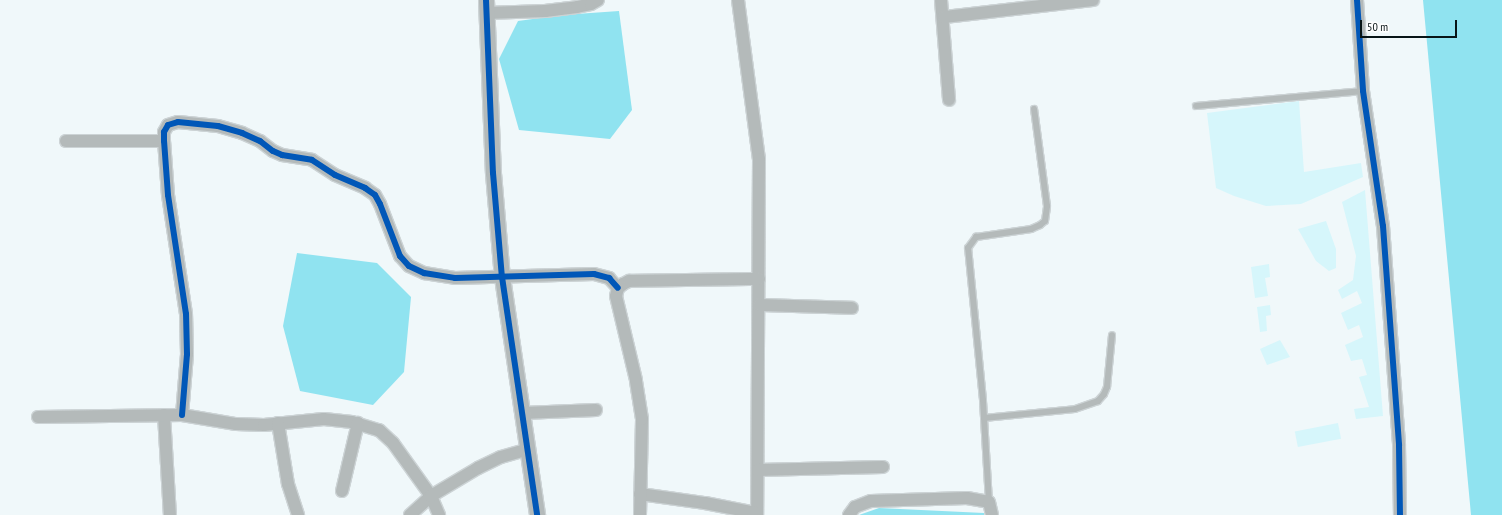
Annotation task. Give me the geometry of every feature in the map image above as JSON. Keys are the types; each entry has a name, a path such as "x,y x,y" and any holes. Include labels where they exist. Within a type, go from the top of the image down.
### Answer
{"street":[{"path":"537,515 529,449 502,277 493,174 486,6 545,11 577,7 591,4 598,0"},
{"path":"640,494 705,503 757,514 759,159 738,0"},
{"path":"941,0 944,17 949,100"},
{"path":"944,17 1093,0"},
{"path":"1356,0 1363,91 1383,226 1398,445 1400,515"},
{"path":"182,416 187,354 186,314 168,195 164,141 164,132 168,125 178,122 218,126 242,133 282,155 312,160 335,175 365,188 375,195 380,204 400,256 409,266 424,273 454,278 594,274 608,278 618,288"},
{"path":"66,141 164,141"},
{"path":"640,515 642,419 636,380 616,296 618,288 629,281 759,279"},
{"path":"759,305 852,308"},
{"path":"523,412 596,410"},
{"path":"164,415 170,515"},
{"path":"38,417 164,415 182,416 236,424 278,423 324,419 358,424 379,430 393,443 430,496 439,515"},
{"path":"278,423 288,484 298,515"},
{"path":"342,491 358,424"},
{"path":"410,515 430,496 501,457 529,449"},
{"path":"758,470 883,467"},
{"path":"849,515 855,507 871,500 968,498 989,502 992,515"}],"lane":[{"path":"1196,106 1363,91"},
{"path":"989,502 984,418 968,248 976,237 1031,228 1040,225 1045,221 1047,206 1034,109"},
{"path":"984,418 1075,409 1098,401 1104,394 1107,387 1112,334"}],"shaded area":[{"path":"1299,101 1304,172 1361,163 1363,177 1301,204 1266,206 1234,196 1216,188 1207,113"},
{"path":"1365,190 1383,416 1356,419 1354,409 1369,407 1359,377 1367,375 1362,359 1351,361 1345,345 1363,337 1359,325 1348,330 1341,313 1362,303 1357,291 1342,299 1338,290 1353,280 1356,256 1342,202"},
{"path":"1326,221 1336,249 1336,268 1329,271 1316,261 1298,229"},
{"path":"1269,264 1270,277 1265,278 1268,296 1255,298 1251,267"},
{"path":"1270,305 1271,315 1266,316 1267,331 1260,332 1257,307"},
{"path":"1280,340 1290,357 1267,365 1260,349"},
{"path":"1338,423 1341,439 1298,447 1295,431"}],"water":[{"path":"1423,0 1502,0 1502,515 1471,515"},
{"path":"619,11 632,110 610,139 519,130 499,59 518,21 562,15"},
{"path":"297,253 377,263 411,297 404,372 373,405 300,391 283,326"},
{"path":"879,508 984,513 984,515 859,515"}],"cycle path":[{"path":"486,0 493,173 502,277 537,515"},
{"path":"1357,0 1363,91 1383,226 1399,445 1400,515"},
{"path":"182,415 187,354 186,314 168,195 164,141 164,132 168,125 178,122 218,126 242,133 260,141 273,151 282,155 312,160 335,175 365,188 375,195 380,204 400,256 409,266 424,273 455,278 594,274 609,278 618,288"}]}
